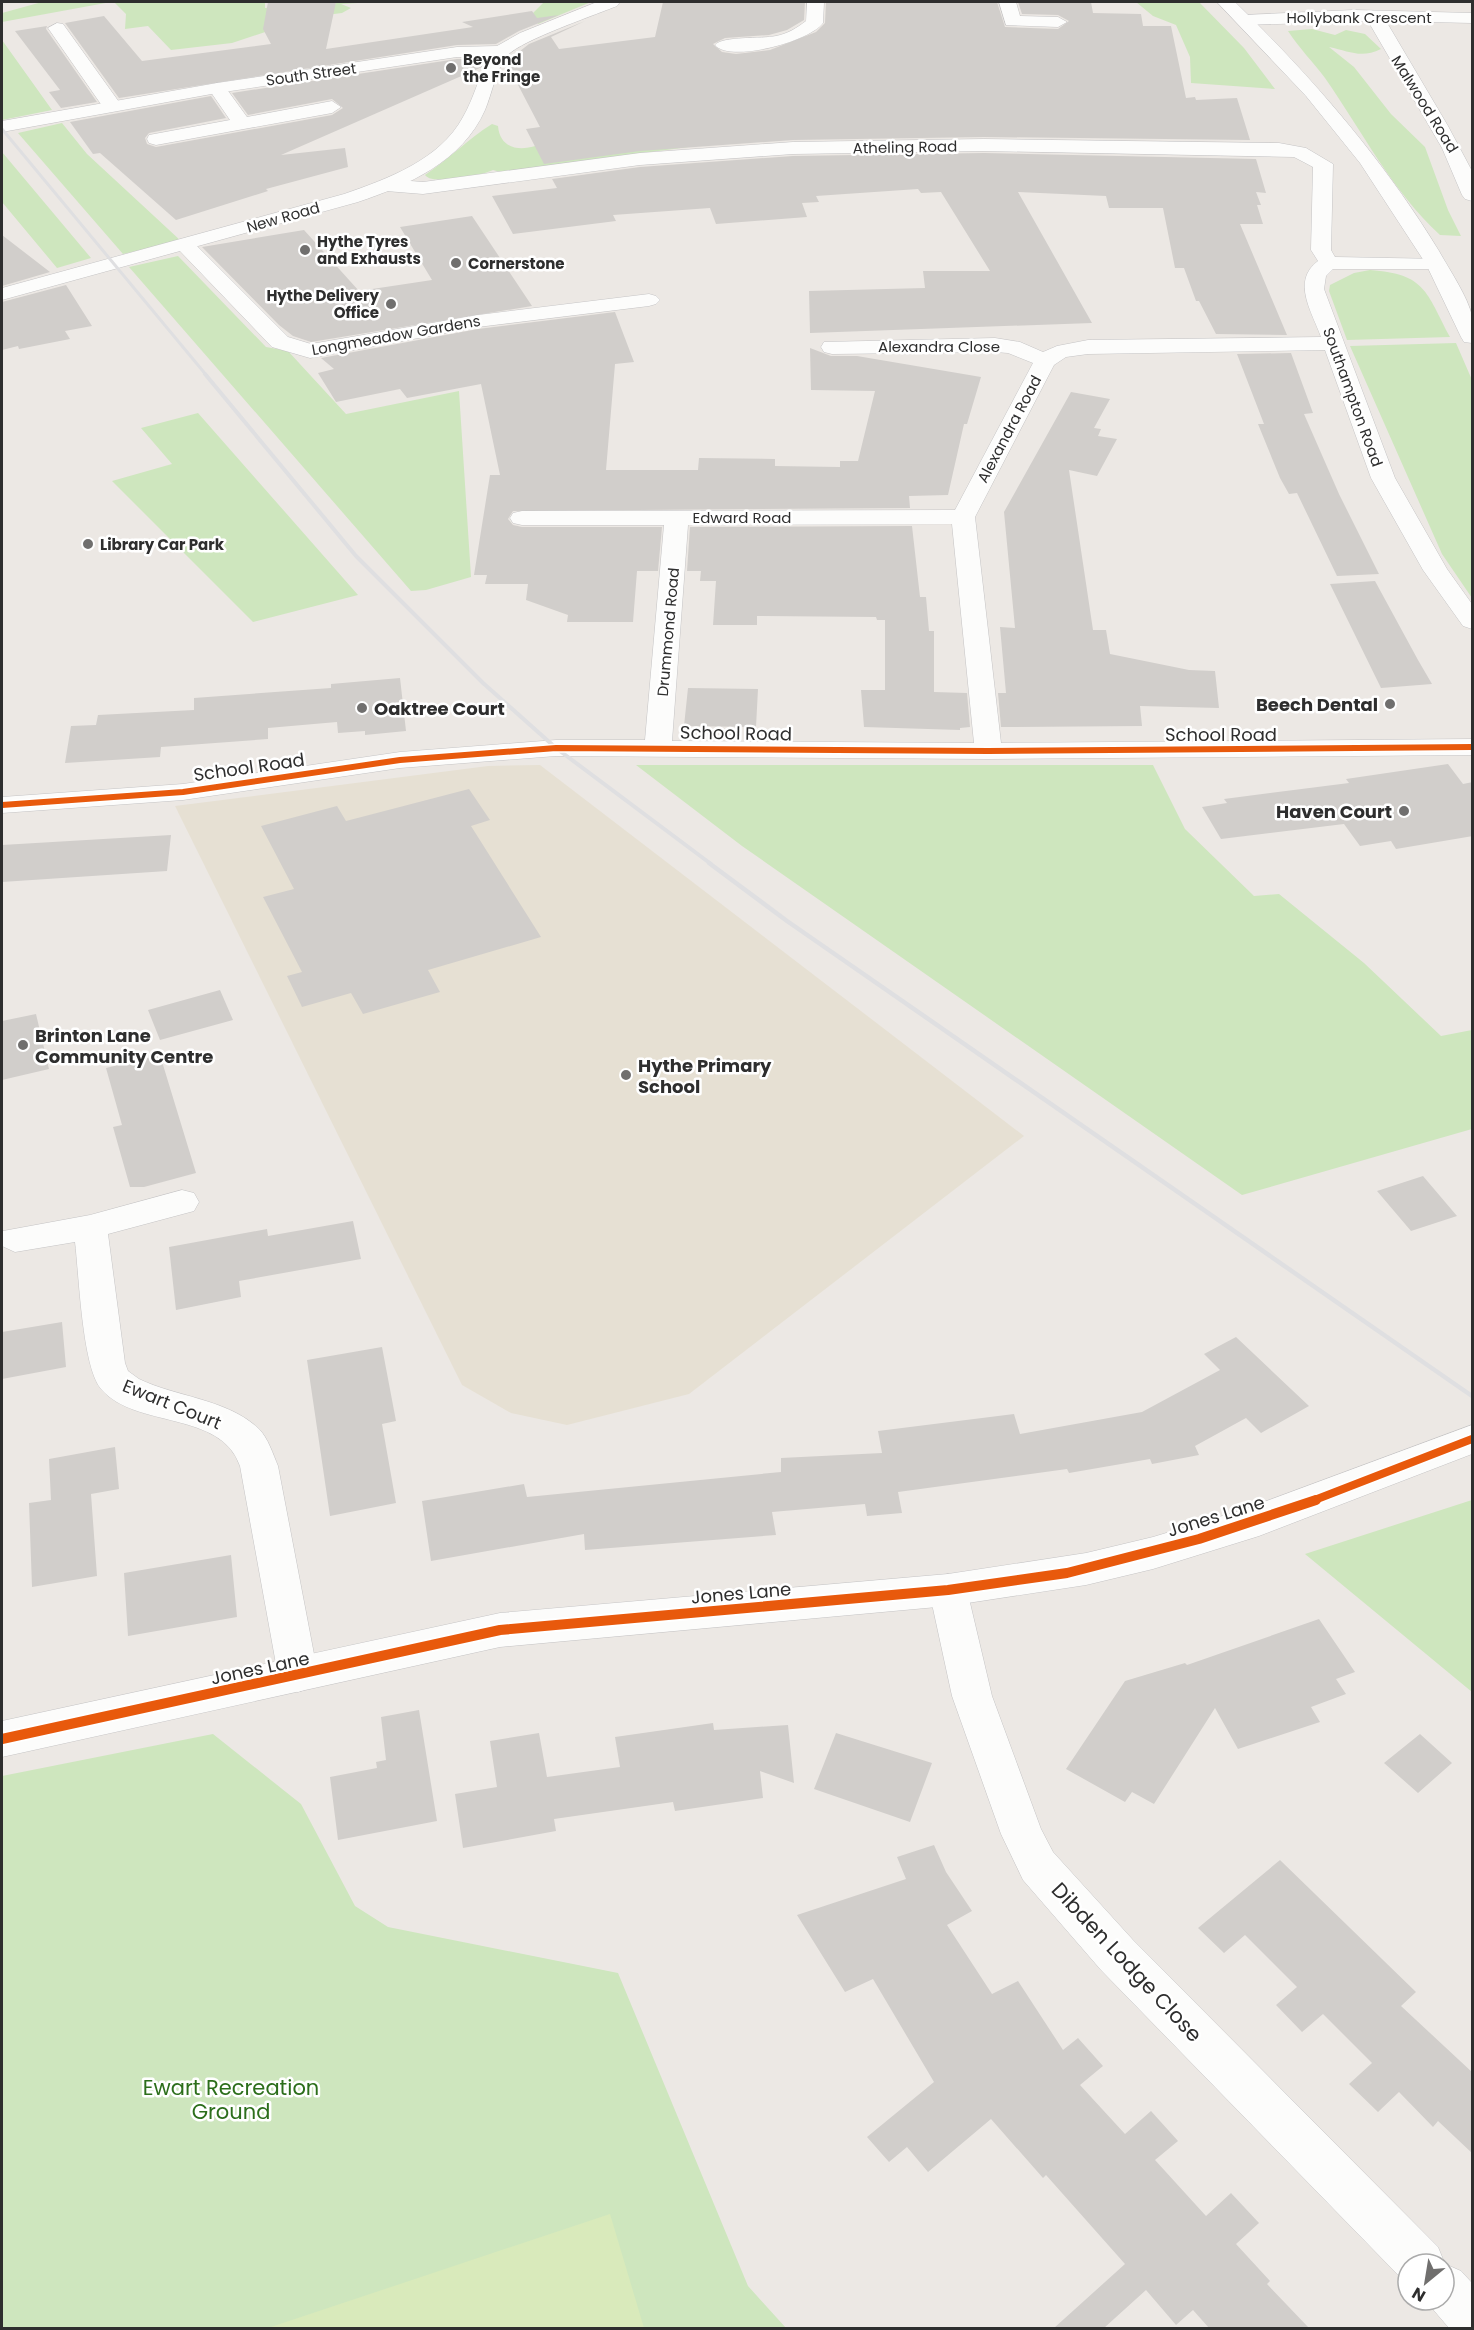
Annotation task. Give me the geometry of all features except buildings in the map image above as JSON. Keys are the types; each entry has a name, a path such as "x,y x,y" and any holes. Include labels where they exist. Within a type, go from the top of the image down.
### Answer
{"street":[{"name":"South Street","path":"2,126 217,88 457,52 501,51 526,37 611,2"},
{"path":"724,45 783,40 801,33 814,23 816,2"},
{"path":"1008,2 1012,27 1058,22"},
{"path":"1226,2 1301,80 1396,201 1435,263 1473,337"},
{"name":"Hollybank Crescent","path":"1245,20 1337,8 1374,15 1473,18"},
{"name":"Malwood Road","path":"1374,15 1408,78 1455,150 1473,195"},
{"path":"57,28 112,106"},
{"name":"New Road","path":"2,294 351,198 386,185 432,160 460,136 472,117 491,68 501,51"},
{"path":"217,88 242,123"},
{"path":"156,139 332,107"},
{"name":"Atheling Road","path":"386,185 423,188 629,160 793,148 990,146 1279,149 1299,152 1323,164 1321,250 1329,263"},
{"name":"Longmeadow Gardens","path":"185,245 280,342 310,351 478,321 649,300"},
{"path":"1329,263 1435,263"},
{"name":"Southampton Road","path":"1329,263 1319,269 1313,278 1314,289 1383,478 1435,570 1473,621"},
{"name":"Alexandra Road","path":"963,517 1040,373 1044,360 1055,353 1088,347 1334,343"},
{"name":"Alexandra Close","path":"832,347 995,345 1012,347 1044,360"},
{"name":"Drummond Road","path":"658,748 676,517"},
{"path":"963,517 988,751"},
{"name":"Edward Road","path":"522,518 963,517"},
{"name":"School Road","path":"2,805 183,792 389,762 492,751 658,748 988,751 1473,747"},
{"path":"15,1240 90,1227 182,1202"},
{"name":"Ewart Court","path":"90,1227 107,1363 114,1380 139,1395 216,1421 247,1439 260,1466 298,1676"},
{"name":"Jones Lane","path":"2,1739 500,1630 948,1590 1012,1582 1106,1565 1251,1523 1458,1445"},
{"name":"Dibden Lodge Close","path":"948,1590 972,1696 1022,1834 1038,1866 1145,1983 1409,2252"},
{"path":"1456,2300 1473,2317"}],"shaded area":[{"name":"Hythe Primary School","path":"540,765 1024,1136 689,1394 567,1425 511,1413 462,1385 175,806 488,766"}],"green space":[{"path":"42,2 111,2 2,22 2,13"},
{"path":"114,2 265,2 265,8 335,5 336,2 374,2 341,4 351,8 342,13 310,17 232,43 171,50 148,26 125,29 126,14"},
{"path":"544,2 591,2 538,24 533,13"},
{"path":"1136,2 1199,2 1244,48 1275,89 1191,83 1190,57 1176,25 1153,16"},
{"path":"1312,29 1335,35 1346,30 1365,34 1381,49 1361,54 1329,47 1354,67 1391,114 1425,147 1448,210 1461,236 1440,235 1423,218 1392,180 1325,78 1288,31"},
{"path":"2,40 52,110 2,120"},
{"path":"62,123 87,154 181,241 123,254 18,133"},
{"path":"492,124 498,126 503,140 508,145 521,148 543,143 711,144 500,172 493,170 457,179 437,180 425,175"},
{"path":"2,152 91,258 57,268 2,202"},
{"path":"178,256 266,347 288,351 346,414 459,391 471,577 426,590 411,591 129,267"},
{"path":"1370,270 1389,272 1414,281 1429,297 1450,337 1347,340 1329,291 1330,285 1354,273"},
{"path":"1456,343 1472,380 1472,598 1442,554 1350,346"},
{"path":"198,413 358,595 253,622 112,481 172,464 141,428"},
{"path":"636,765 1153,765 1185,829 1254,896 1279,894 1364,963 1441,1036 1472,1030 1472,1129 1242,1195 742,846"},
{"path":"1472,1500 1472,1692 1305,1554"},
{"name":"Ewart Recreation Ground","path":"213,1734 301,1804 355,1906 388,1927 618,1973 748,2286 786,2328 2,2328 2,1776"},
{"path":"610,2214 644,2328 268,2328"}],"railway":[{"path":"2,129 207,376"},
{"path":"205,374 356,556 483,683 556,748 711,864"},
{"path":"709,863 787,921 1472,1396"}],"cycle path":[{"path":"2,805 183,792 400,760 556,748 988,751 1472,747"},
{"path":"2,1739 500,1630 948,1590 1027,1580 1106,1565 1245,1525 1472,1439"}],"place":[{"name":"Beyond the Fringe","path":"451,68"},
{"name":"Hythe Tyres and Exhausts","path":"305,250"},
{"name":"Cornerstone","path":"456,263"},
{"name":"Hythe Delivery Office","path":"391,304"},
{"name":"Library Car Park","path":"88,544"},
{"name":"Beech Dental","path":"1390,704"},
{"name":"Oaktree Court","path":"362,708"},
{"name":"Haven Court","path":"1404,811"},
{"name":"Brinton Lane Community Centre","path":"23,1045"},
{"name":"Hythe Primary School","path":"626,1075"}]}
